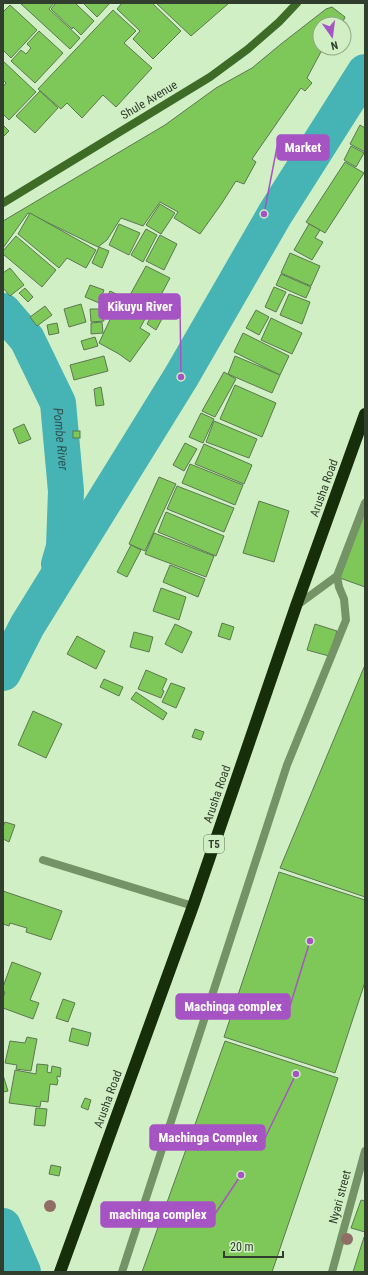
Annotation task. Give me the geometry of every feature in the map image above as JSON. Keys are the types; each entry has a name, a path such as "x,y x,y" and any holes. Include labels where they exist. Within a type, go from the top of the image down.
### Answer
{"highway":[{"name":"Arusha Road","path":"60,1272 193,906 296,606 365,414"}],"main road":[{"name":"Shule Avenue","path":"3,203 210,77 248,49 279,22 297,3"}],"street":[{"path":"122,1272 287,765 346,620 344,600 338,587 338,576 365,503"},
{"path":"296,606 338,576"},
{"path":"43,860 193,906"},
{"name":"Nyari street","path":"332,1272 365,1151"}],"building":[{"path":"20,3 54,3 49,9 80,38 70,49"},
{"path":"56,3 75,3 94,21 81,35 73,27 72,29 51,9"},
{"path":"83,3 110,3 97,17"},
{"path":"122,3 152,3 181,31 153,59 133,39 140,31 117,9"},
{"path":"156,3 229,3 191,36"},
{"path":"10,5 37,30 11,58 3,50 3,12"},
{"path":"332,7 344,16 317,16 326,9"},
{"path":"113,10 136,31 124,43 152,68 116,107 103,95 82,118 67,103 61,109 38,89"},
{"path":"312,20 312,56 319,56 307,78 312,83 305,91 301,88 252,159 256,162 244,184 236,181 200,234 174,218 178,212 160,202 143,226 121,218 107,240 98,247 28,213 3,248 3,221 165,125 216,88 252,68"},
{"path":"39,31 63,53 35,83 11,61 21,50 26,54 31,48 27,44"},
{"path":"3,61 36,92 9,120 3,114 3,87 6,83 3,80"},
{"path":"40,91 58,108 35,133 16,116"},
{"path":"3,125 9,131 3,137"},
{"path":"360,125 365,128 365,152 350,144"},
{"path":"351,146 364,153 356,167 344,160"},
{"path":"345,162 364,173 325,233 306,222"},
{"path":"160,204 175,213 161,234 146,225"},
{"path":"30,213 96,250 86,268 67,258 59,268 18,234"},
{"path":"119,224 140,233 129,255 109,245"},
{"path":"309,224 320,230 315,238 323,242 312,260 294,250"},
{"path":"146,229 157,235 143,262 131,255"},
{"path":"160,235 177,244 164,270 146,261"},
{"path":"16,236 56,270 42,287 3,254 3,251"},
{"path":"99,247 109,251 102,268 92,263"},
{"path":"290,253 320,266 311,286 281,273"},
{"path":"146,266 170,278 154,308 130,295"},
{"path":"10,268 24,285 10,296 3,288 3,273"},
{"path":"281,274 311,287 306,298 276,285"},
{"path":"90,285 104,290 99,303 85,297"},
{"path":"274,287 286,292 276,312 265,307"},
{"path":"25,288 33,297 28,302 19,293"},
{"path":"110,291 150,310 140,328 150,334 130,362 99,343 114,311 103,306"},
{"path":"289,294 310,302 302,324 280,315"},
{"path":"81,304 86,322 69,327 64,309"},
{"path":"45,306 52,315 37,326 30,317"},
{"path":"90,309 103,309 104,321 91,322"},
{"path":"256,310 269,317 259,335 246,328"},
{"path":"154,311 163,317 156,330 147,324"},
{"path":"271,318 302,333 292,354 261,340"},
{"path":"102,322 103,333 91,334 91,323"},
{"path":"57,323 59,333 49,335 47,325"},
{"path":"243,333 289,356 280,375 234,352"},
{"path":"95,337 98,346 84,350 81,341"},
{"path":"104,356 108,371 74,380 70,365"},
{"path":"235,356 280,375 272,393 228,374"},
{"path":"224,372 236,379 215,417 202,411"},
{"path":"235,385 276,403 262,437 220,419"},
{"path":"101,387 104,405 96,406 94,389"},
{"path":"201,413 214,419 203,443 189,437"},
{"path":"214,421 257,439 249,458 206,442"},
{"path":"24,424 31,439 19,444 13,429"},
{"path":"73,431 80,431 80,438 73,438"},
{"path":"185,443 197,449 184,471 173,465"},
{"path":"204,444 252,465 244,484 195,464"},
{"path":"190,464 243,485 235,505 182,483"},
{"path":"159,477 176,484 145,551 129,544"},
{"path":"177,486 234,508 224,532 167,509"},
{"path":"259,501 289,511 274,562 243,553"},
{"path":"365,510 365,587 340,578"},
{"path":"166,512 224,536 216,556 158,532"},
{"path":"154,533 214,556 206,577 145,554"},
{"path":"131,545 141,550 127,577 117,572"},
{"path":"170,565 205,579 198,597 163,582"},
{"path":"161,588 186,597 179,620 153,611"},
{"path":"222,623 234,627 230,640 218,636"},
{"path":"175,624 192,632 182,653 165,644"},
{"path":"315,624 337,631 329,656 307,650"},
{"path":"134,632 153,637 149,652 130,647"},
{"path":"77,636 105,651 96,669 67,654"},
{"path":"365,665 365,897 280,868"},
{"path":"146,670 167,679 162,690 164,691 161,698 138,689"},
{"path":"104,679 123,687 119,696 100,687"},
{"path":"171,683 185,688 176,708 162,702"},
{"path":"136,692 167,713 163,720 131,699"},
{"path":"33,711 62,724 46,758 18,745"},
{"path":"195,729 204,732 201,740 192,737"},
{"path":"5,822 15,825 9,842 3,839 3,827"},
{"path":"279,872 365,900 365,982 335,1073 224,1037"},
{"path":"3,891 62,911 51,940 26,932 27,928 10,923 9,926 3,924"},
{"path":"12,962 41,973 30,1000 39,1003 33,1019 3,1008 3,998 5,992 3,991 3,987"},
{"path":"63,999 75,1003 68,1022 56,1018"},
{"path":"72,1028 91,1033 88,1046 69,1041"},
{"path":"27,1037 37,1039 31,1071 16,1069 17,1065 5,1063 10,1041 25,1043"},
{"path":"225,1041 338,1078 272,1272 142,1272"},
{"path":"37,1064 48,1065 47,1072 51,1073 52,1066 61,1068 60,1077 57,1076 57,1085 50,1084 48,1102 41,1101 40,1107 9,1103 15,1070 36,1074"},
{"path":"3,1075 8,1091 3,1092"},
{"path":"85,1098 91,1100 88,1110 81,1107"},
{"path":"36,1108 47,1109 45,1126 34,1125"},
{"path":"51,1165 61,1167 59,1176 49,1174"},
{"path":"361,1200 365,1201 365,1232 351,1228"},
{"path":"364,1237 365,1272 353,1272"}],"waterway":[{"path":"3,673 27,626 181,377 275,214 365,72"},
{"name":"Pombe River","path":"3,311 27,339 58,403 66,491 64,547 59,564"},
{"path":"3,1226 23,1272"}],"place":[{"name":"Market","path":"264,214"},
{"name":"Kikuyu River","path":"181,377"},
{"name":"Machinga complex","path":"310,941"},
{"name":"Machinga Complex","path":"296,1074"},
{"name":"machinga complex","path":"241,1175"}]}
